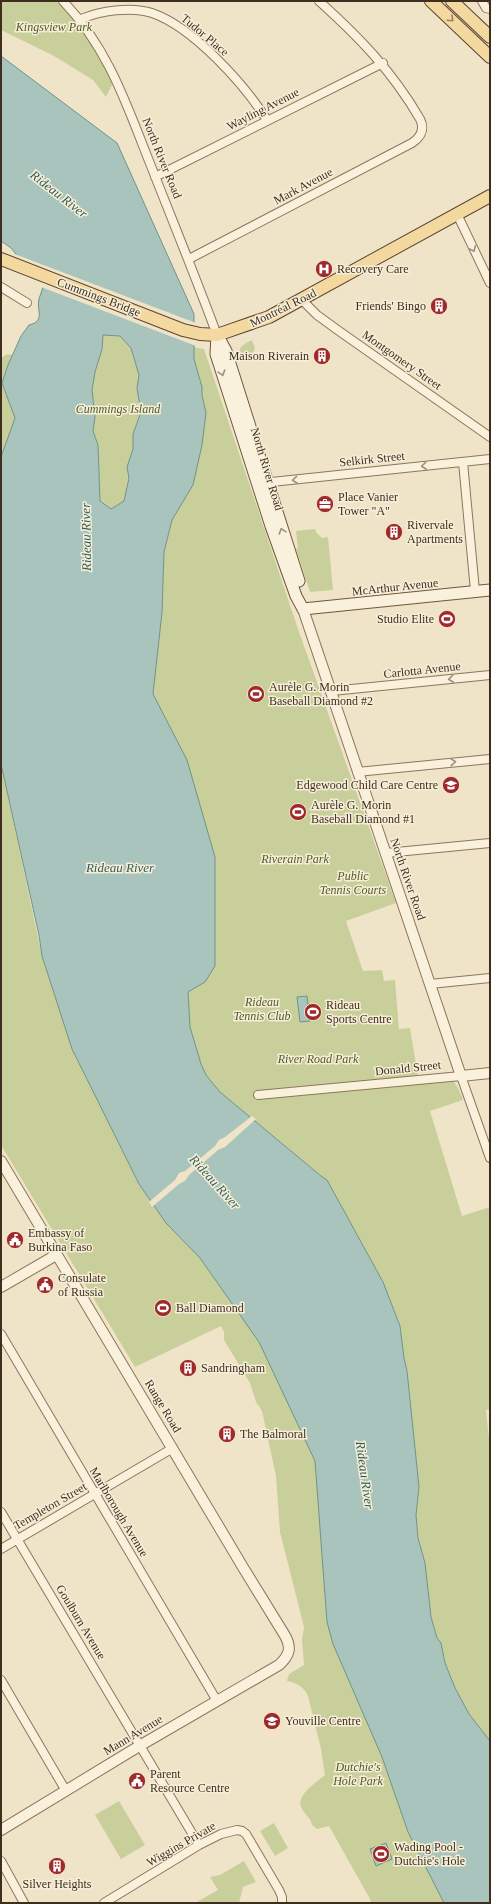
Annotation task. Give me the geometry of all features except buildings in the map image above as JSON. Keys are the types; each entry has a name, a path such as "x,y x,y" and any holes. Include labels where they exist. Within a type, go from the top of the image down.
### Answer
{"main road":[{"path":"431,1 490,57"},
{"path":"452,1 490,37"},
{"name":"Montréal Road","path":"197,333 217,335 269,317 490,196"},
{"name":"Cummings Bridge","path":"1,259 172,326 197,333"},
{"name":"North River Road","path":"217,335 226,351 276,540 296,596 303,609"},
{"name":"McArthur Avenue","path":"303,609 490,590"}],"street":[{"name":"North River Road","path":"64,1 81,19 107,61 189,259 217,335"},
{"path":"318,1 364,43 382,63"},
{"path":"482,1 486,8 490,8"},
{"name":"Tudor Place","path":"81,19 91,15 132,10 152,13 166,20 190,36 234,76 251,96 267,120"},
{"name":"Wayling Avenue","path":"155,177 382,63"},
{"name":"Mark Avenue","path":"189,259 419,138 422,129 422,122 382,63"},
{"path":"457,214 490,283"},
{"path":"1,287 27,303"},
{"name":"Montgomery Street","path":"302,300 317,315 490,437"},
{"name":"Selkirk Street","path":"262,483 490,459"},
{"path":"463,462 475,591"},
{"name":"North River Road","path":"303,609 332,691 357,772 490,1158"},
{"name":"Carlotta Avenue","path":"332,691 490,675"},
{"path":"357,772 490,759"},
{"path":"386,853 490,843"},
{"path":"430,984 490,978"},
{"name":"Donald Street","path":"258,1095 490,1073"},
{"name":"Range Road","path":"1,1161 289,1642 290,1651 287,1658 279,1665"},
{"path":"1,1287 51,1258 56,1253"},
{"name":"Marlborough Avenue","path":"1,1334 217,1701"},
{"name":"Templeton Street","path":"1,1548 173,1448"},
{"name":"Goulburn Avenue","path":"1,1512 141,1745 199,1845"},
{"name":"Mann Avenue","path":"1,1830 141,1745 279,1665"},
{"path":"1,1680 66,1791"},
{"name":"Wiggins Private","path":"104,1903 199,1845 229,1831 242,1831 279,1890 282,1896 282,1903"},
{"path":"1,1860 24,1903"}],"green space":[{"name":"Kingsview Park","path":"1,1 66,1 116,77 106,97 93,80 54,56 1,30"},
{"name":"Cummings Island","path":"103,335 120,336 131,348 139,375 137,388 141,412 133,434 133,449 127,467 129,478 124,501 111,509 100,501 98,445 93,431 95,417 92,390 95,372 102,349"},
{"path":"252,340 255,348 251,358 240,362 240,348"},
{"path":"194,347 204,349 298,629 396,903 346,921 363,971 382,970 384,981 395,980 399,1029 410,1028 418,1076 449,1072 462,1096 463,1100 430,1111 462,1216 490,1207 490,1409 486,1410 490,1448 490,1741 469,1714 455,1688 445,1663 441,1643 437,1638 431,1617 425,1563 418,1538 416,1515 419,1487 407,1371 400,1326 383,1282 327,1180 220,1092 206,1075 201,1064 190,1027 188,992 205,982 153,694 162,612 164,552 172,520 193,485 206,413 202,395 202,387 194,359"},
{"path":"7,354 12,355 2,383 15,418 1,457 1,358"},
{"path":"315,529 322,538 328,537 333,590 310,592 296,549 298,548 296,531"},
{"name":"Dutchie's Hole Park","path":"1,764 42,956 72,1049 139,1184 166,1223 200,1258 242,1317 249,1323 272,1364 315,1461 323,1550 343,1667 382,1757 408,1832 444,1903 371,1903 329,1826 317,1829 312,1825 300,1804 304,1794 312,1785 325,1775 321,1749 308,1696 300,1686 287,1681 289,1674 304,1665 302,1639 304,1627 280,1532 276,1476 262,1411 256,1402 250,1383 224,1340 224,1332 221,1326 135,1367 1,1145"},
{"path":"119,1801 145,1845 121,1859 95,1815"},
{"path":"274,1823 288,1848 275,1856 260,1831"},
{"path":"244,1861 256,1882 243,1887 239,1903 195,1903 218,1890 210,1877 220,1875"}],"water":[{"name":"Rideau River","path":"1,56 117,143 194,314 194,359 202,387 202,395 206,413 202,445 193,485 172,520 164,552 162,612 153,694 187,760 215,857 215,966 205,982 188,992 190,1027 201,1064 206,1075 220,1092 327,1180 383,1282 400,1326 407,1371 419,1487 416,1515 418,1538 425,1563 431,1617 437,1638 441,1643 445,1663 455,1688 469,1714 490,1741 490,1903 444,1903 408,1832 382,1757 333,1644 327,1622 315,1461 259,1342 200,1258 166,1223 139,1184 72,1049 42,956 39,935 1,764 1,457 15,418 2,383 21,336 29,325 37,321 39,318 38,303 43,287 11,248 1,241","holes":["103,335 120,336 131,348 139,375 137,388 141,412 133,434 133,449 127,467 129,478 124,501 111,509 100,501 98,445 93,431 95,417 92,390 95,372 102,349"]},
{"path":"307,996 310,1021 300,1022 297,997"},
{"name":"Wading Pool - Dutchie's Hole","path":"386,1843 392,1859 376,1866 370,1849"}],"pier":[{"path":"12,253 196,323 196,346 41,287"},
{"path":"252,1116 256,1119 225,1147 218,1150 189,1175 185,1181 179,1184 152,1207 149,1202 175,1180 179,1173 185,1171 215,1146 219,1140"}],"place":[{"name":"Recovery Care","path":"324,269"},
{"name":"Friends' Bingo","path":"439,306"},
{"name":"Maison Riverain","path":"322,356"},
{"name":"Place Vanier Tower \"A\"","path":"325,504"},
{"name":"Rivervale Apartments","path":"394,532"},
{"name":"Studio Elite","path":"447,619"},
{"name":"Aurèle G. Morin Baseball Diamond #2","path":"256,694"},
{"name":"Edgewood Child Care Centre","path":"451,785"},
{"name":"Aurèle G. Morin Baseball Diamond #1","path":"298,812"},
{"name":"Rideau Sports Centre","path":"313,1012"},
{"name":"Embassy of Burkina Faso","path":"15,1240"},
{"name":"Consulate of Russia","path":"45,1285"},
{"name":"Ball Diamond","path":"163,1308"},
{"name":"Sandringham","path":"188,1368"},
{"name":"The Balmoral","path":"227,1434"},
{"name":"Youville Centre","path":"272,1721"},
{"name":"Parent Resource Centre","path":"137,1781"},
{"name":"Wading Pool - Dutchie's Hole","path":"381,1854"},
{"name":"Silver Heights","path":"57,1866"}],"park label":[{"name":"Riverain Park","path":"295,859"},
{"name":"Public Tennis Courts","path":"353,883"},
{"name":"Rideau Tennis Club","path":"262,1009"},
{"name":"River Road Park","path":"318,1059"}]}
